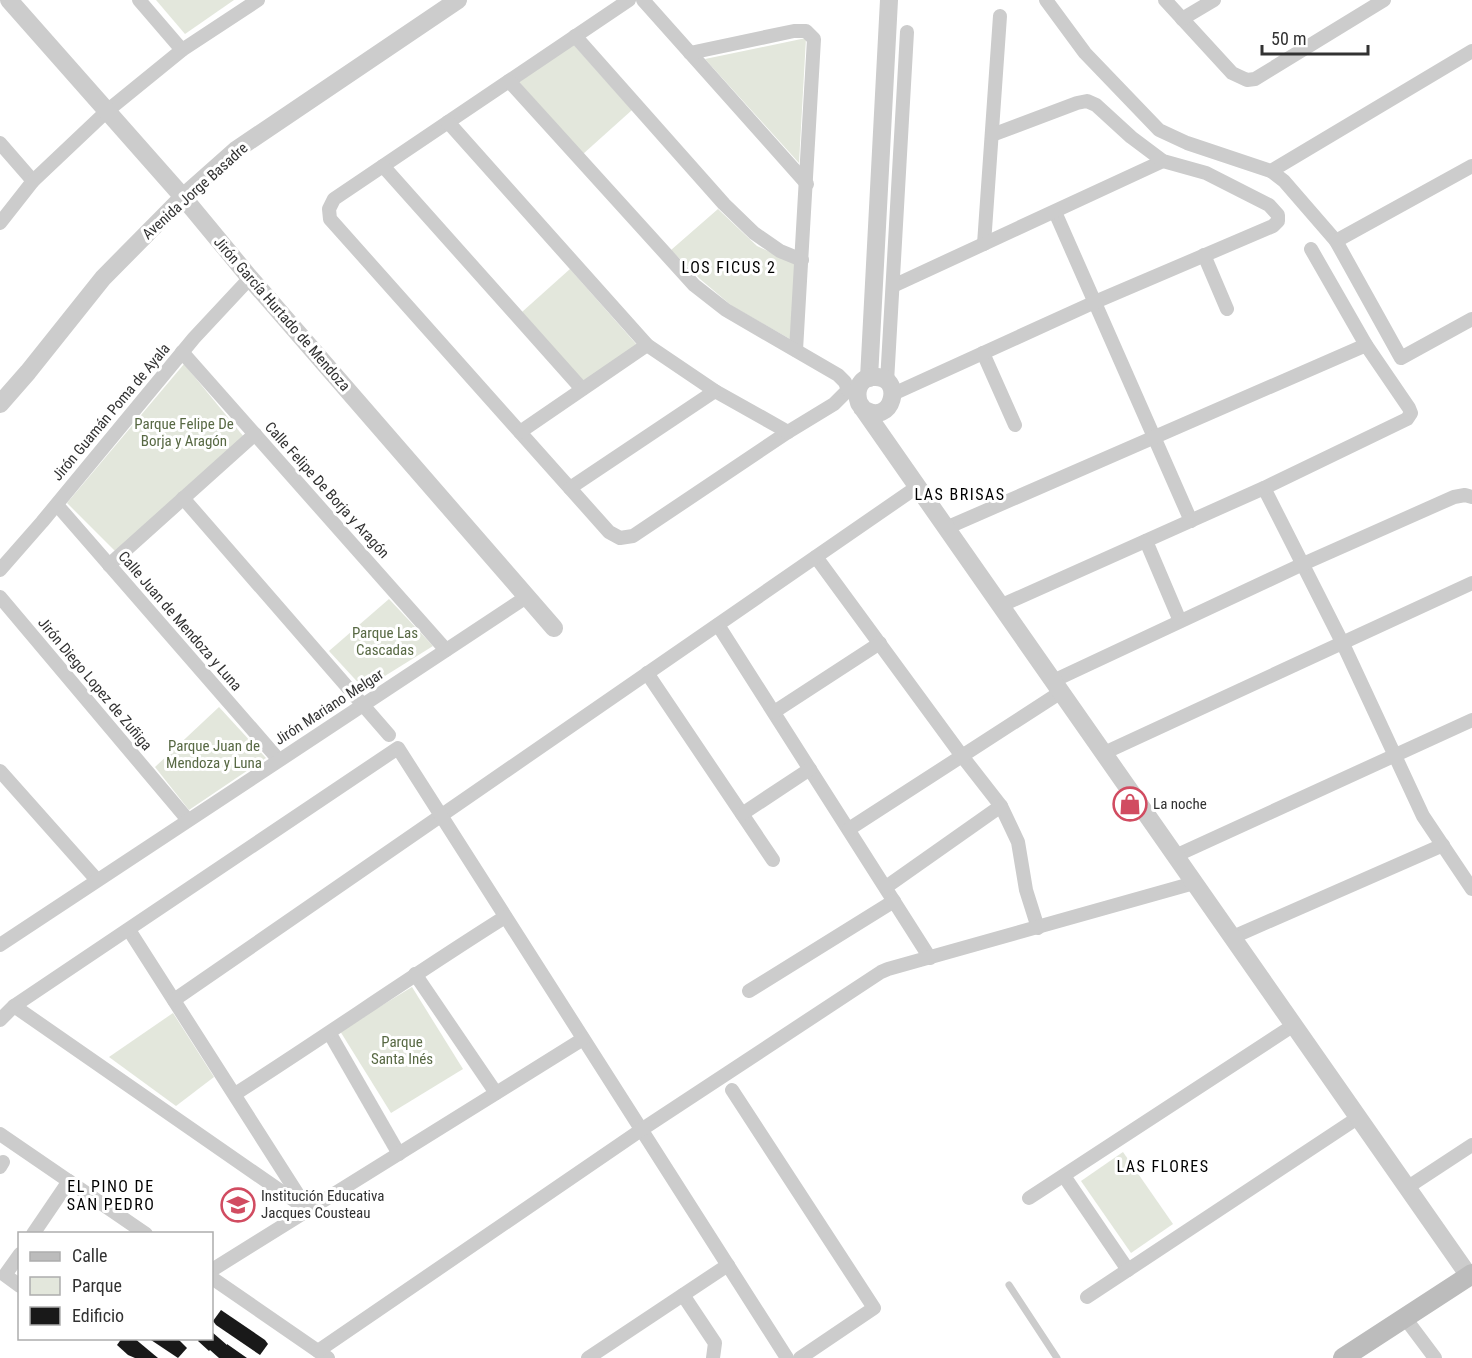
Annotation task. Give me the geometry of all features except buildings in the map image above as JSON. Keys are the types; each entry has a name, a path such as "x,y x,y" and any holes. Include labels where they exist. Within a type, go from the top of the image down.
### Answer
{"main road":[{"path":"1343,1358 1471,1275"}],"street":[{"name":"Jirón García Hurtado de Mendoza","path":"9,0 183,197 250,278 554,628"},
{"path":"139,0 183,50"},
{"path":"0,223 33,181 107,111 183,50 258,0"},
{"name":"Avenida Jorge Basadre","path":"0,404 103,278 183,197 236,150 458,0"},
{"path":"629,0 334,199 329,208 330,219 609,532 620,538 633,536 788,432 880,378 889,395"},
{"path":"643,0 807,184"},
{"path":"889,0 859,391 885,440 917,487 1471,1275"},
{"path":"1046,0 1085,53 1160,130 1187,143 1271,171 1284,181 1336,241 1401,357 1472,319"},
{"path":"1165,0 1232,74 1247,80 1256,79 1384,0"},
{"path":"1182,19 1214,0"},
{"path":"984,244 1000,16"},
{"path":"690,53 794,31 806,32 814,39 796,350"},
{"path":"885,440 907,32"},
{"path":"575,36 724,204 754,233 780,252 802,260"},
{"path":"1271,171 1472,51"},
{"path":"509,81 694,285 726,310 838,375 859,391 873,413 889,395 1273,226 1278,221 1278,215 1269,205 1206,173 1163,161 1131,137 1096,105 1087,101 992,135"},
{"path":"448,122 647,345 715,391 788,432"},
{"path":"0,143 33,181"},
{"path":"893,286 1163,161"},
{"path":"383,166 582,389"},
{"path":"1336,241 1472,166"},
{"path":"1055,212 1191,521"},
{"path":"1000,606 1264,488 1407,419 1411,413 1409,408 1366,345 1311,249"},
{"path":"1204,255 1227,309"},
{"name":"Jirón Guamán Poma de Ayala","path":"0,570 57,505 183,352 250,278"},
{"path":"520,432 647,345"},
{"path":"946,528 1366,345"},
{"name":"Calle Felipe De Borja y Aragón","path":"183,352 446,650"},
{"path":"983,353 1015,424"},
{"path":"570,488 715,391"},
{"path":"109,565 255,434"},
{"path":"174,1000 917,487"},
{"path":"1264,488 1343,644 1423,816 1472,889"},
{"path":"849,830 962,756 1057,686 1180,621 1303,564 1454,497 1465,495 1472,497"},
{"path":"183,498 389,735"},
{"name":"Calle Juan de Mendoza y Luna","path":"57,505 279,760"},
{"path":"1146,541 1180,621"},
{"path":"816,556 1001,806 1018,842 1026,890 1038,928"},
{"path":"1104,753 1472,583"},
{"name":"Jirón Mariano Melgar","path":"2,941 528,596"},
{"name":"Jirón Diego Lopez de Zuñiga","path":"0,597 188,820"},
{"path":"718,625 930,958"},
{"path":"774,712 880,643"},
{"path":"647,673 773,860"},
{"path":"1176,856 1472,720"},
{"path":"0,1020 14,1006 398,748 787,1358"},
{"path":"742,814 810,769"},
{"path":"0,771 97,880"},
{"path":"886,887 1001,806"},
{"path":"1233,937 1443,845"},
{"path":"213,1279 320,1356 641,1130 881,972 1194,883"},
{"path":"749,991 894,902"},
{"path":"235,1094 330,1034 415,974 505,917"},
{"path":"129,930 308,1210"},
{"path":"415,974 496,1093"},
{"path":"14,1006 308,1210"},
{"path":"1029,1198 1294,1025"},
{"path":"330,1034 399,1154"},
{"path":"213,1269 583,1039"},
{"path":"732,1090 874,1308 800,1358"},
{"path":"1087,1297 1359,1117"},
{"path":"0,1134 145,1232"},
{"path":"1408,1187 1472,1145"},
{"path":"1064,1176 1128,1270"},
{"path":"34,1232 69,1181"},
{"path":"18,1257 5,1275 18,1285"},
{"path":"588,1358 728,1265"},
{"path":"683,1295 715,1343 713,1358"},
{"path":"1405,1318 1435,1358"}],"lane":[{"path":"1009,1285 1057,1358"}],"green space":[{"path":"156,0 234,0 185,34"},
{"path":"806,38 799,163 705,59"},
{"path":"573,44 632,110 583,154 519,82"},
{"path":"718,209 757,246 796,264 790,339 732,306 671,250"},
{"path":"570,269 637,345 584,382 522,312"},
{"name":"Parque Felipe De Borja y Aragón","path":"184,364 244,437 116,552 67,503"},
{"name":"Parque Las Cascadas","path":"389,599 433,646 364,689 329,651"},
{"name":"Parque Juan de Mendoza y Luna","path":"219,707 266,758 189,810 155,767"},
{"name":"Parque Santa Inés","path":"412,987 463,1069 391,1113 340,1031"},
{"path":"173,1013 214,1077 176,1106 109,1057"},
{"path":"1123,1152 1173,1224 1131,1253 1081,1181"}],"place":[{"name":"La noche","path":"1130,804"},
{"name":"Institución Educativa Jacques Cousteau","path":"238,1205"}],"district":[{"name":"LOS FICUS 2","path":"729,267"},
{"name":"LAS BRISAS","path":"960,494"},
{"name":"LAS FLORES","path":"1163,1166"},
{"name":"EL PINO DE SAN PEDRO","path":"111,1195"}]}
